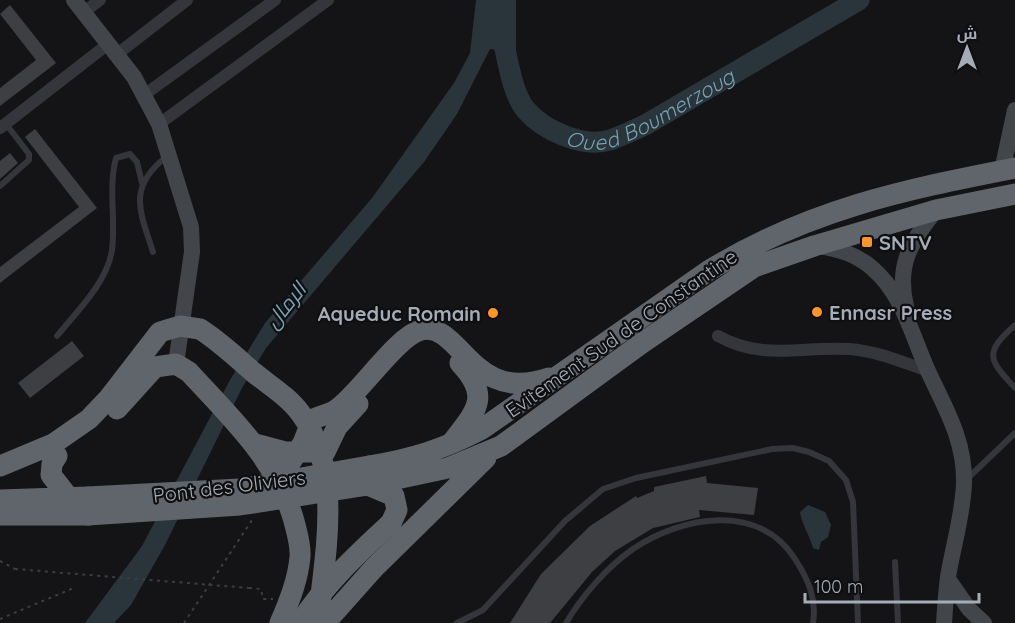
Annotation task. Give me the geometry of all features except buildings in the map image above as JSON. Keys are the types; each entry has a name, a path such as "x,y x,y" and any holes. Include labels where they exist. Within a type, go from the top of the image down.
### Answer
{"highway":[{"name":"Evitement Sud de Constantine","path":"369,476 407,460 448,447 482,429 708,271 747,247 792,226 886,195 1009,170"},
{"name":"Evitement Sud de Constantine","path":"369,476 448,468 501,446 642,343 754,267 814,246 936,210 1015,195"},
{"path":"0,466 52,444 77,429 109,398 155,335 170,327 190,326 208,335 286,399 308,426 321,453 327,502 325,563 318,623"},
{"path":"279,480 306,438 308,426 315,418 336,410 405,340 421,330 429,330 446,337 481,371 501,381 532,382 563,373"},
{"path":"255,444 296,453 321,453 328,450 337,427 346,416 409,352 424,343 441,345 448,351 473,378 478,392 474,413 448,447"},
{"path":"0,477 57,456 95,431 155,367 183,368 255,444 279,480 290,509 300,555 291,599 280,623"},
{"path":"325,623 374,568 465,476 501,446"},
{"path":"57,456 52,464 51,475 82,503"},
{"path":"300,623 316,599 350,560 391,523 397,510 394,496 369,476"},
{"name":"Pont des Oliviers","path":"82,503 369,476"},
{"path":"0,500 82,503"},
{"path":"290,509 310,514 327,502"},
{"path":"0,515 82,503"}],"main road":[{"path":"79,6 144,95 159,124 191,227 192,252 180,326 183,368"},
{"path":"1009,170 1015,110"},
{"path":"936,210 918,231 905,258 901,287 928,371 955,426 961,451 964,482 948,579 944,623"},
{"path":"814,246 836,249 872,267 886,281 912,327"},
{"path":"948,579 969,609 984,623"}],"street":[{"path":"79,6 100,0"},
{"path":"3,125 187,0"},
{"path":"144,95 275,0"},
{"path":"159,124 328,0"},
{"path":"718,336 738,346 760,351 836,348 868,351 928,371"}],"lane":[{"path":"0,186 29,160 29,154 3,125"},
{"path":"57,336 101,279 112,251 112,174 116,158 130,154 137,162 142,183 139,202 153,252"},
{"path":"142,183 153,167 169,155"},
{"path":"1015,325 994,345 992,353 997,368 1015,388"},
{"path":"964,482 1015,433"},
{"path":"457,623 483,610 565,521 603,489 636,478 772,449 793,448 829,461 846,480 853,501 858,623"},
{"path":"566,623 598,581 632,549 682,526 712,519 743,520 768,531 789,549 807,579 813,597 813,623"},
{"path":"895,562 898,623"}],"path":[{"path":"184,623 253,519"},
{"path":"0,561 15,569 261,589 262,599 291,599"},
{"path":"0,619 76,587"}],"water":[{"name":"الرمال","path":"476,0 516,0 516,60 501,62 499,50 490,49 457,114 424,162 266,348 242,388 165,545 131,605 114,623 85,623 142,546 230,380 265,323 372,198 454,83 470,53"},
{"path":"808,505 825,512 831,525 828,537 821,542 819,550 813,548 801,517 800,512"}],"waterway":[{"name":"Oued Boumerzoug","path":"502,35 514,85 526,110 553,131 576,140 599,142 610,140 645,125 859,0"}],"place":[{"name":"SNTV","path":"867,242"},
{"name":"Ennasr Press","path":"817,312"},
{"name":"Aqueduc Romain","path":"493,313"}]}
